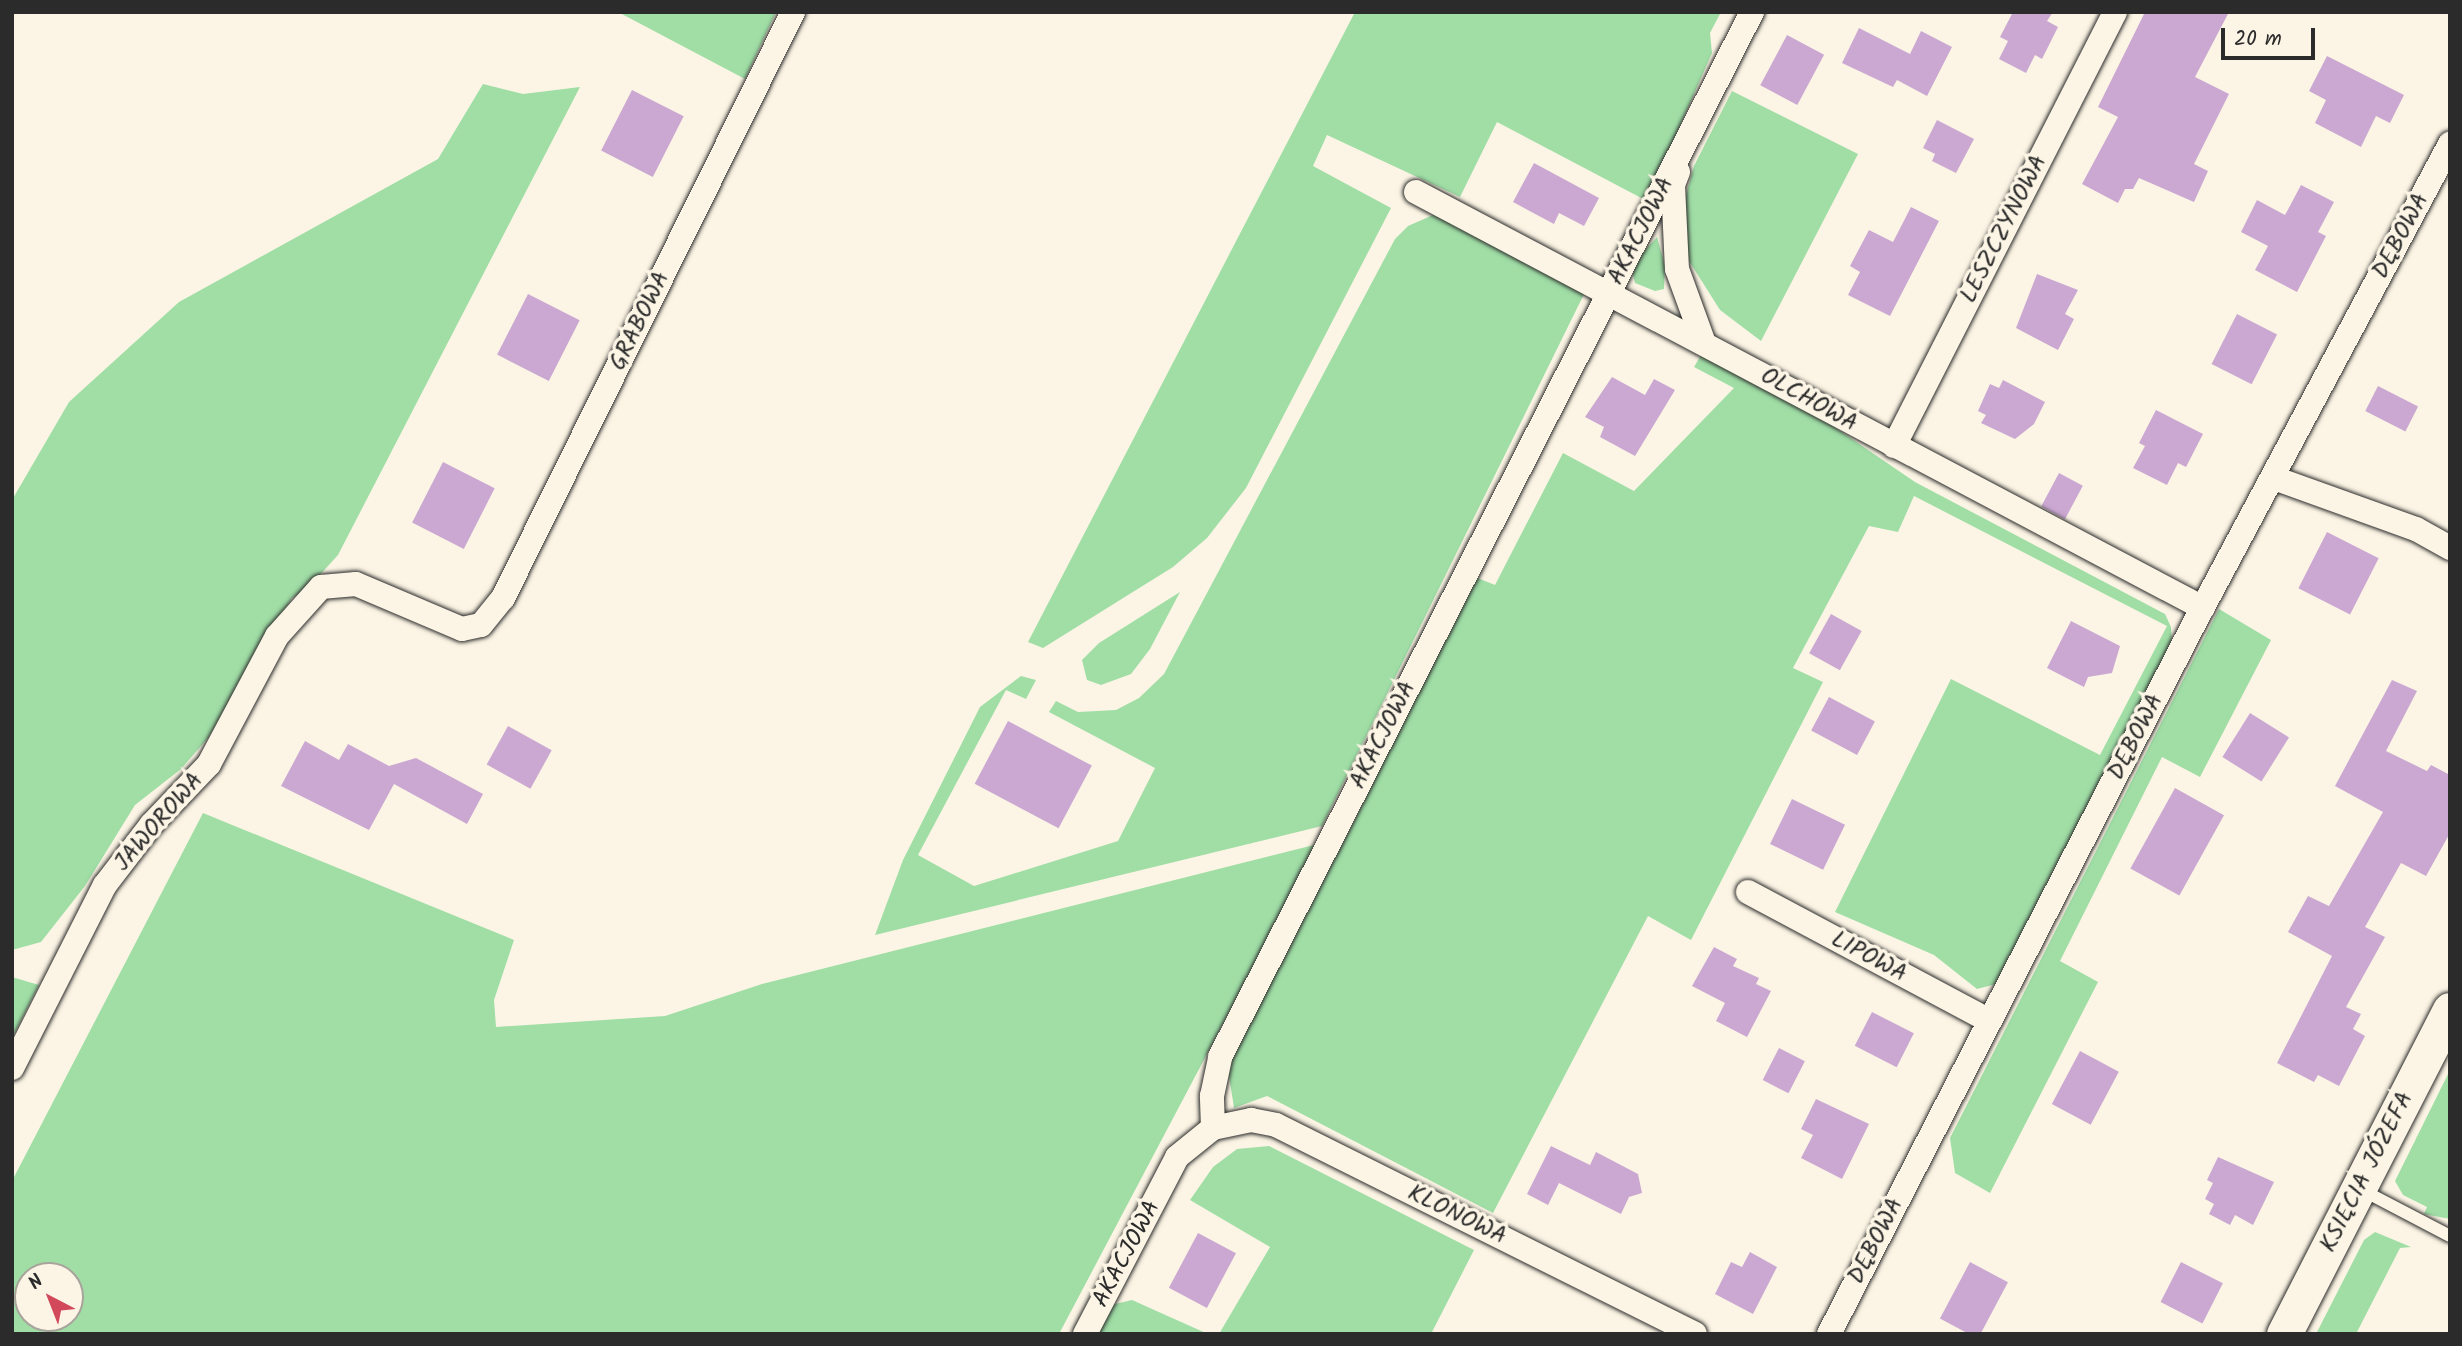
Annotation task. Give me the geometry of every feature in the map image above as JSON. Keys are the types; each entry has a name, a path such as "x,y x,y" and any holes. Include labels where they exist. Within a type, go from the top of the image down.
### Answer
{"street":[{"name":"GRABOWA","path":"321,587 356,584 463,629 481,625 503,598 793,12"},
{"name":"AKACJOWA","path":"1085,1334 1177,1157 1213,1128 1212,1096 1220,1057 1752,12"},
{"name":"LESZCZYNOWA","path":"1894,446 2115,12"},
{"name":"AKACJOWA","path":"1691,131 1673,185 1673,228 1677,269 1704,343"},
{"name":"DĘBOWA","path":"1829,1334 2203,608 2450,144"},
{"name":"OLCHOWA","path":"1416,192 1611,292 1894,446 2203,608"},
{"path":"2274,478 2416,530 2450,548"},
{"name":"JAWOROWA","path":"12,1068 105,885 151,825 209,764 277,636 321,587"},
{"name":"LIPOWA","path":"1748,892 1990,1021"},
{"name":"KSIĘCIA JÓZEFA","path":"2284,1334 2450,1010"},
{"name":"KLONOWA","path":"1213,1128 1251,1120 1276,1125 1695,1334"}],"lane":[{"path":"2358,1189 2450,1236"}],"green space":[{"path":"618,12 776,12 745,79"},
{"path":"1355,12 1721,12 1710,33 1712,53 1647,201 1497,122 1460,197 1327,135 1313,166 1391,208 1246,488 1207,538 1173,567 1043,648 1028,642"},
{"path":"483,84 523,94 580,87 338,555 307,589 292,598 208,738 181,769 135,805 85,886 41,942 12,950 12,500 69,402 179,302 438,159"},
{"path":"1732,91 1858,154 1761,341 1720,310 1689,261 1682,234 1682,209 1694,166"},
{"path":"1433,215 1589,284 1322,826 875,935 903,860 980,707 1021,676 1036,680 1026,699 1006,690 918,855 974,886 1118,841 1155,768 1049,712 1056,701 1078,712 1116,710 1139,698 1164,674 1395,239 1408,226"},
{"path":"1657,237 1665,266 1664,289 1655,291 1635,283 1633,275 1634,262"},
{"path":"1704,350 1830,424 1915,482 2165,614 2171,627 2172,643 1996,984 1977,989 1934,955 1835,912 1951,679 2100,755 2167,626 1914,496 1898,532 1869,526 1793,668 1823,682 1691,940 1648,916 1493,1213 1267,1096 1234,1108 1228,1070 1238,1038 1352,825 1475,577 1495,585 1563,453 1634,491 1734,388 1694,367"},
{"path":"1180,592 1150,649 1131,674 1101,685 1087,680 1082,660 1099,643"},
{"path":"2219,609 2271,640 2200,777 2162,757 2060,961 2098,982 1990,1193 1955,1173 1950,1138"},
{"path":"203,813 514,940 494,1000 496,1027 665,1016 762,984 1318,844 1059,1334 12,1334 12,1181"},
{"path":"12,977 39,985 12,1038"},
{"path":"2450,1070 2450,1219 2424,1214 2427,1207 2403,1195 2395,1181"},
{"path":"1269,1146 1474,1250 1431,1334 1219,1334 1270,1247 1190,1200 1213,1167 1237,1149"},
{"path":"2375,1232 2411,1247 2400,1248 2356,1334 2316,1334 2364,1240"},
{"path":"1132,1300 1208,1334 1096,1334 1111,1305"}],"building":[{"path":"2013,12 2053,12 2047,21 2058,27 2042,59 2035,55 2026,73 1999,59 2008,41 2000,37"},
{"path":"2145,12 2229,12 2195,77 2229,94 2194,164 2208,171 2194,202 2139,178 2133,189 2125,189 2118,203 2082,184 2118,117 2098,107"},
{"path":"1859,28 1910,54 1921,31 1952,47 1927,96 1897,80 1893,87 1842,63"},
{"path":"1787,35 1824,55 1797,105 1760,85"},
{"path":"2327,56 2404,95 2390,123 2376,116 2361,147 2315,123 2326,100 2309,91"},
{"path":"632,90 684,116 653,177 601,151"},
{"path":"1937,120 1974,139 1956,173 1932,161 1935,154 1923,148"},
{"path":"1534,163 1599,198 1584,226 1559,213 1554,224 1513,202"},
{"path":"2301,185 2334,202 2318,232 2326,236 2297,292 2255,270 2268,246 2241,232 2257,200 2285,215"},
{"path":"1911,207 1939,221 1890,316 1848,295 1860,272 1850,266 1869,230 1893,242"},
{"path":"2037,274 2078,290 2065,314 2074,319 2058,350 2016,328"},
{"path":"528,294 580,320 549,381 497,355"},
{"path":"2237,314 2277,334 2252,384 2212,364"},
{"path":"1612,377 1645,395 1654,379 1675,390 1635,456 1600,437 1604,427 1585,417"},
{"path":"2003,380 2045,402 2034,424 2015,439 1981,423 1986,415 1978,411 1990,384 1999,388"},
{"path":"2378,386 2418,406 2405,431 2365,411"},
{"path":"2156,410 2203,434 2186,467 2178,463 2167,485 2133,468 2145,446 2139,443"},
{"path":"443,462 495,488 464,549 412,523"},
{"path":"2059,473 2083,486 2065,519 2041,507"},
{"path":"2327,532 2379,558 2350,614 2298,588"},
{"path":"1831,614 1862,631 1840,670 1809,653"},
{"path":"2071,621 2120,646 2112,673 2088,677 2084,687 2047,668"},
{"path":"2392,680 2417,691 2386,751 2427,771 2431,765 2450,775 2450,833 2426,876 2401,863 2365,927 2385,937 2346,1007 2361,1014 2353,1029 2365,1036 2339,1086 2318,1075 2314,1082 2277,1063 2332,956 2288,932 2308,896 2329,906 2383,812 2335,786"},
{"path":"1829,697 1875,721 1857,755 1811,731"},
{"path":"2250,713 2289,737 2261,781 2222,757"},
{"path":"1008,721 1092,766 1059,828 975,784"},
{"path":"508,726 552,750 530,789 487,764"},
{"path":"305,741 339,760 348,744 389,766 416,758 483,794 467,824 394,784 369,830 281,786"},
{"path":"2175,788 2224,815 2179,896 2130,868"},
{"path":"1792,799 1845,825 1823,870 1770,844"},
{"path":"1714,947 1737,959 1733,966 1759,978 1756,984 1771,991 1747,1037 1716,1021 1725,1003 1692,986"},
{"path":"1872,1012 1914,1033 1897,1067 1855,1046"},
{"path":"1779,1048 1805,1061 1788,1093 1763,1080"},
{"path":"2080,1051 2119,1072 2091,1125 2052,1104"},
{"path":"1816,1099 1869,1124 1842,1179 1801,1158 1813,1135 1801,1129"},
{"path":"1551,1146 1590,1165 1596,1152 1638,1174 1642,1193 1629,1197 1621,1214 1559,1183 1548,1205 1527,1194"},
{"path":"2218,1157 2274,1182 2253,1225 2235,1215 2230,1225 2209,1214 2214,1204 2205,1199 2213,1183 2207,1180"},
{"path":"1198,1233 1236,1253 1207,1308 1169,1288"},
{"path":"1750,1252 1777,1267 1753,1314 1715,1294 1731,1262 1742,1267"},
{"path":"1970,1262 2008,1282 1980,1334 1969,1334 1940,1319"},
{"path":"2181,1262 2223,1283 2202,1323 2161,1302"}]}
